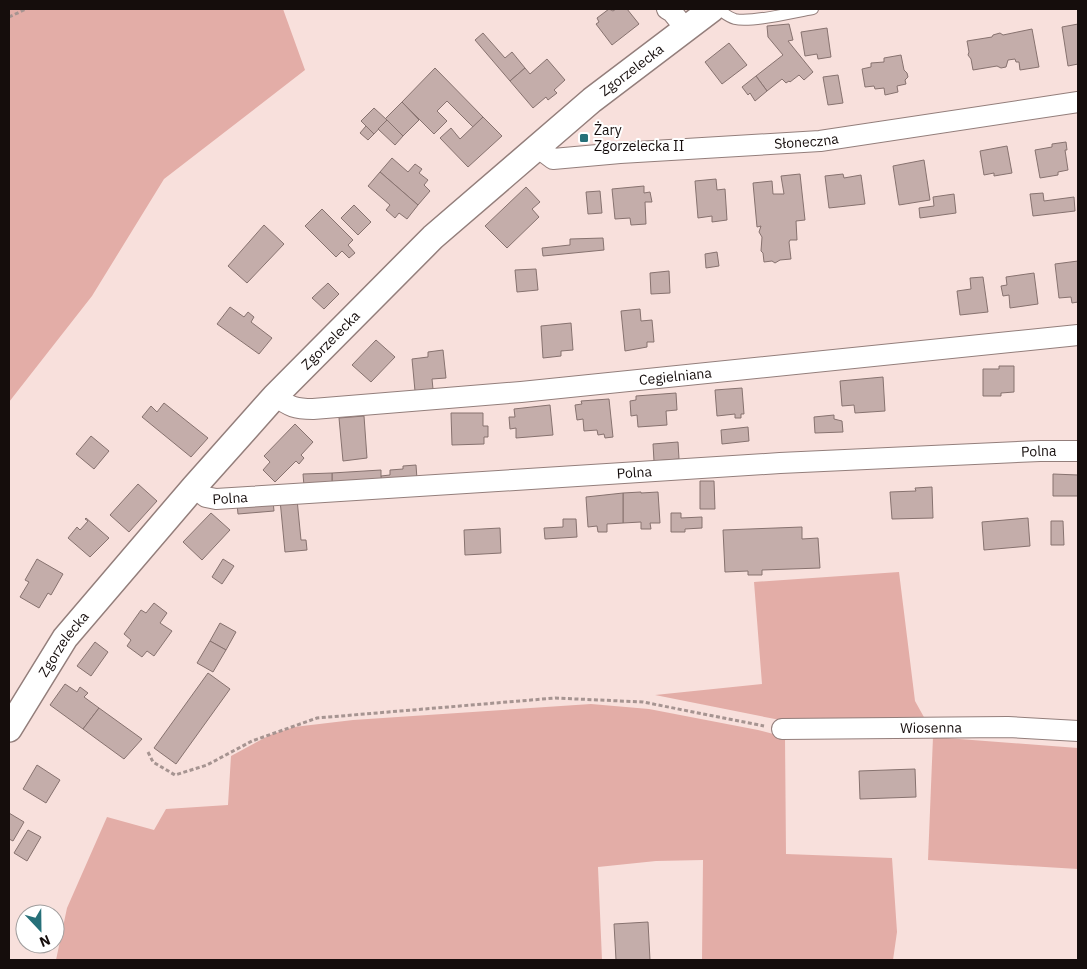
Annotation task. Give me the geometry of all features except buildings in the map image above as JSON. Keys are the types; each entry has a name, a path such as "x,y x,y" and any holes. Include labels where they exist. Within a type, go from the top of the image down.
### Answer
{"street":[{"path":"667,9 672,12 685,28"},
{"name":"Zgorzelecka","path":"9,728 65,638 194,487 275,396 433,237 592,100 712,9"},
{"name":"Słoneczna","path":"537,147 553,159 820,141 1078,102"},
{"name":"Cegielniana","path":"275,396 296,409 323,408 521,392 1078,335"},
{"name":"Polna","path":"194,487 206,497 216,499 780,463 1040,451 1078,451"},
{"name":"Wiosenna","path":"782,729 1008,727 1078,731"}],"lane":[{"path":"718,9 726,16 737,20 813,9"}],"path":[{"path":"9,16 26,9"},
{"path":"148,752 152,762 175,774 207,765 252,741 317,718 555,698 642,702 782,729"}],"shaded area":[{"path":"9,9 283,9 305,70 164,179 92,296 9,402"},
{"path":"899,572 915,701 925,719 842,723 775,719 655,695 762,684 754,582"},
{"path":"591,704 649,709 785,737 786,854 892,858 897,932 893,960 702,960 703,860 656,861 598,867 602,960 56,960 57,954 65,954 65,917 67,908 107,817 154,830 166,809 228,805 231,756 270,735 294,727 353,720"},
{"path":"933,737 1078,748 1078,869 928,860"}],"place":[{"name":"Żary Zgorzelecka II","path":"584,138"}]}
